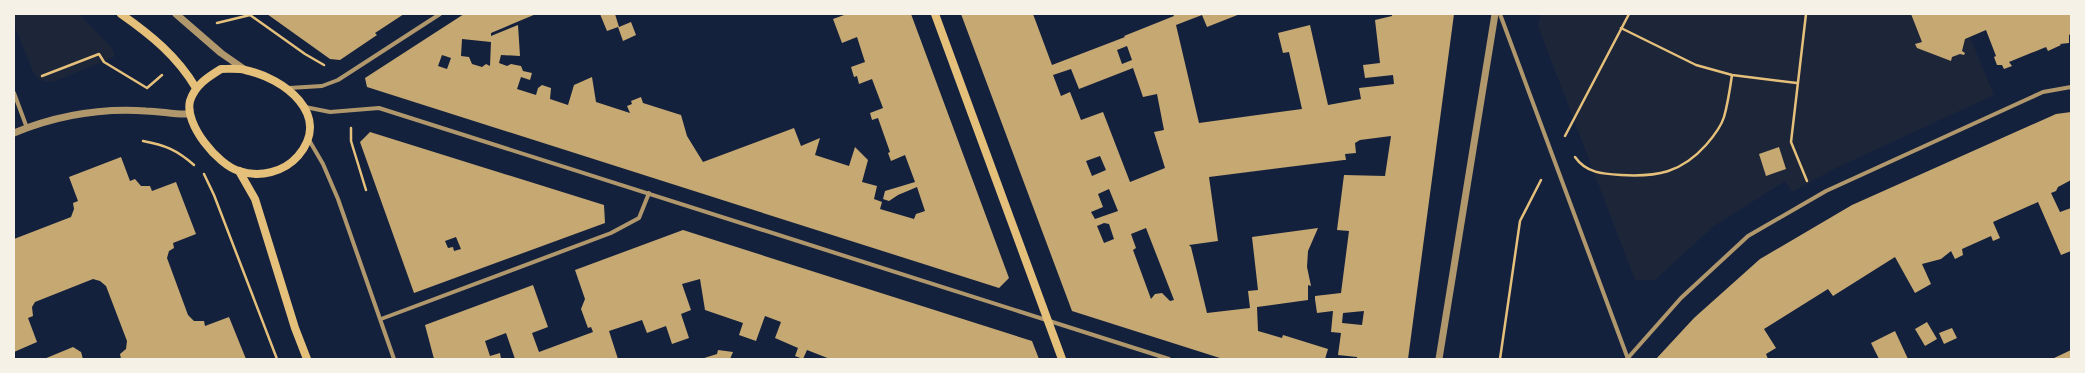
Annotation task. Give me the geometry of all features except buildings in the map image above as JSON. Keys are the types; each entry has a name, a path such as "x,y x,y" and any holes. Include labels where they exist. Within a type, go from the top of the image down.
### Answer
{"main road":[{"path":"121,14 151,35 178,61 196,88"},
{"path":"935,14 1062,359"},
{"path":"238,171 262,174 278,170 292,162 304,149 308,139 310,122 305,107 289,88 264,76 245,70 221,69 207,78 196,88 190,101 189,114 198,135 224,162 238,171 256,199 295,328 307,359"}],"street":[{"path":"176,14 221,53 245,70"},
{"path":"289,88 322,86 338,80 440,14"},
{"path":"1439,359 1495,14"},
{"path":"1500,14 1628,359 1681,298 1748,236 1826,191 2043,92 2071,88"},
{"path":"14,93 27,128"},
{"path":"305,107 330,112 379,108 1048,319 1169,359"},
{"path":"14,133 64,117 93,112 146,110 177,115 189,114"},
{"path":"308,139 323,164 338,199 394,359"},
{"path":"381,319 611,233 639,218 649,193"}],"path":[{"path":"1562,142 1628,14"},
{"path":"1806,14 1791,142 1808,183"},
{"path":"215,24 250,15 305,54 328,67"},
{"path":"1621,28 1696,65 1732,74 1797,83"},
{"path":"42,76 99,54 104,62 147,88 165,73"},
{"path":"1573,155 1580,165 1593,172 1610,174 1643,176 1663,173 1682,166 1698,154 1712,138 1723,118 1732,74"},
{"path":"350,128 351,141 366,190"},
{"path":"1565,137 1567,144"},
{"path":"143,140 165,145 181,154 198,168"},
{"path":"203,173 214,195 277,359"},
{"path":"1500,359 1520,221 1545,174"}],"shaded area":[{"path":"14,14 79,14 111,47 114,52 114,57 55,81 50,82 40,80 33,72 14,24"},
{"path":"1541,14 1911,14 1922,42 1916,44 1917,48 1951,61 1952,57 1960,54 1964,55 1965,53 1962,51 1965,39 1970,37 1994,95 1836,168 1792,192 1785,181 1714,226 1655,280 1635,280 1538,26"}]}
